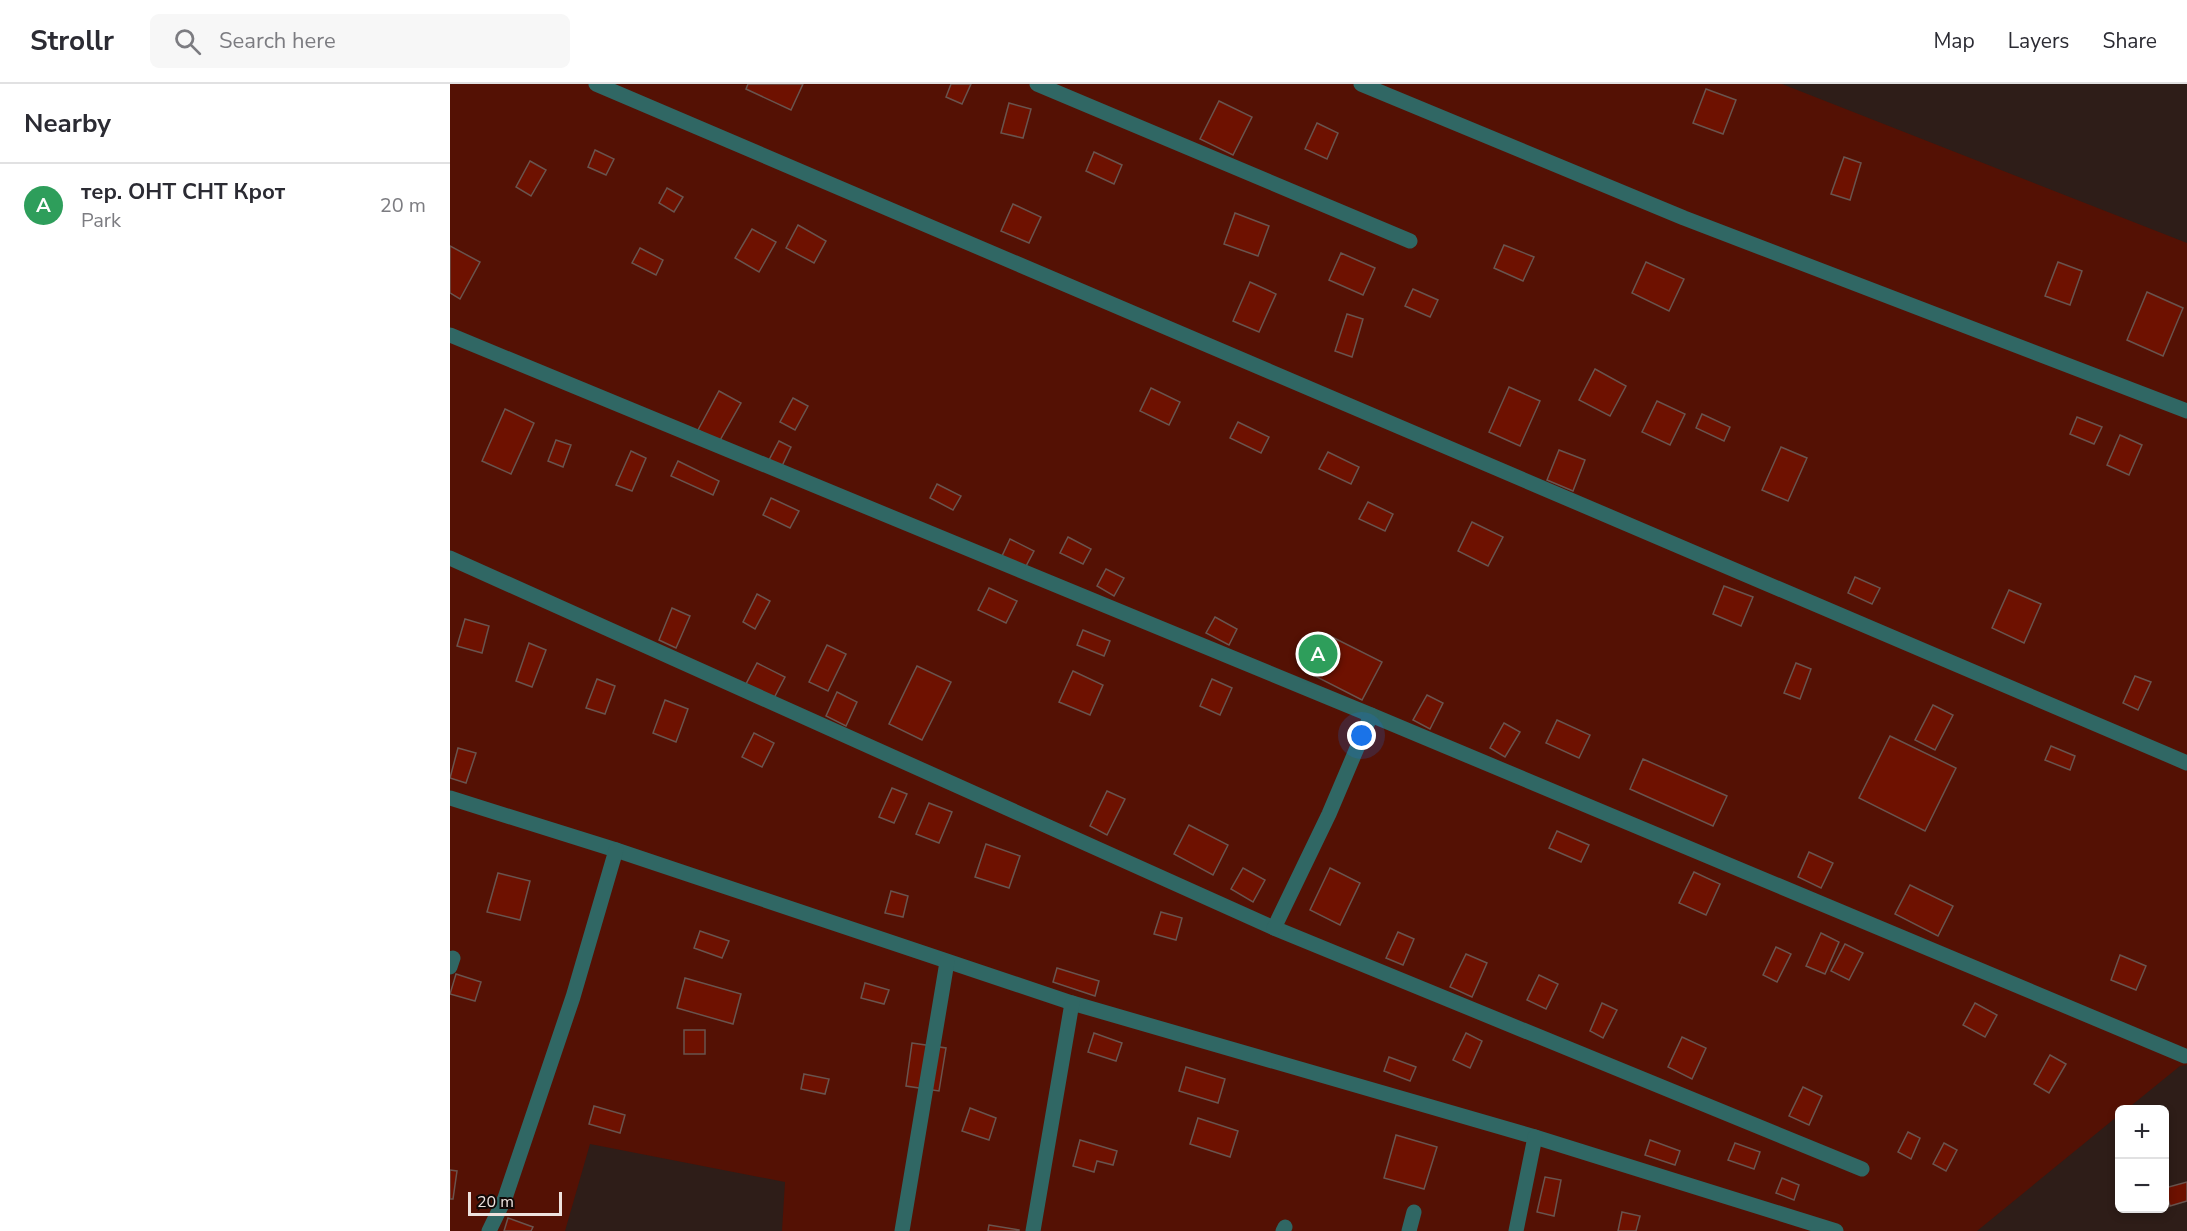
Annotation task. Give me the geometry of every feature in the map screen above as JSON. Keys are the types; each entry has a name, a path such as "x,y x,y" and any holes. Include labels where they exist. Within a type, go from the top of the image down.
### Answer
{"lane":[{"path":"596,84 2187,763"},
{"path":"1037,84 1410,241"},
{"path":"1361,84 1684,218 2187,411"},
{"path":"450,335 1371,715 2186,1057"},
{"path":"450,558 1274,928 1862,1170"},
{"path":"1274,928 1329,814 1371,715"},
{"path":"450,798 616,850 1072,1003 1535,1137 1836,1231"},
{"path":"489,1231 505,1198 573,997 616,850"},
{"path":"902,1231 947,962"},
{"path":"1033,1231 1072,1003"},
{"path":"1516,1231 1535,1137"},
{"path":"1408,1231 1414,1212"}],"shaded area":[{"path":"450,84 1782,84 2187,243 2187,1065 2180,1066 2132,1105 2115,1105 2115,1118 1977,1231 782,1231 785,1182 590,1144 565,1231 450,1231"}],"building":[{"path":"748,84 803,84 791,110 746,89"},
{"path":"951,84 971,84 962,104 946,97"},
{"path":"1706,89 1736,100 1723,134 1693,123"},
{"path":"1219,101 1252,117 1233,155 1200,139"},
{"path":"1009,103 1031,109 1023,138 1001,133"},
{"path":"1317,123 1338,133 1327,159 1305,149"},
{"path":"595,150 614,159 606,175 588,167"},
{"path":"1094,152 1122,165 1114,184 1086,171"},
{"path":"1844,157 1861,163 1850,200 1831,194"},
{"path":"530,161 546,170 531,196 516,187"},
{"path":"667,188 683,197 674,212 659,203"},
{"path":"1013,204 1041,217 1029,243 1001,231"},
{"path":"1235,213 1269,226 1258,256 1224,244"},
{"path":"798,225 826,241 814,263 786,248"},
{"path":"752,229 776,242 759,272 735,258"},
{"path":"1504,245 1534,257 1523,281 1494,268"},
{"path":"450,246 480,262 460,299 450,293"},
{"path":"640,248 663,260 656,275 632,263"},
{"path":"1341,253 1375,268 1363,295 1329,280"},
{"path":"1646,262 1684,279 1669,311 1632,293"},
{"path":"2058,262 2082,271 2070,305 2045,296"},
{"path":"1250,282 1276,294 1259,332 1233,321"},
{"path":"1413,289 1438,300 1430,317 1405,306"},
{"path":"2147,292 2183,308 2163,356 2127,340"},
{"path":"1347,314 1363,319 1352,357 1335,351"},
{"path":"1595,369 1626,386 1610,416 1579,400"},
{"path":"1509,387 1540,401 1520,446 1489,432"},
{"path":"1151,388 1180,402 1169,425 1140,411"},
{"path":"719,391 741,403 719,442 698,430"},
{"path":"793,398 808,406 795,430 780,422"},
{"path":"1657,401 1685,414 1670,445 1642,432"},
{"path":"505,409 534,423 511,474 482,461"},
{"path":"1702,414 1730,427 1724,441 1696,428"},
{"path":"2077,417 2102,427 2094,444 2070,434"},
{"path":"1238,422 1269,437 1261,453 1230,438"},
{"path":"2120,435 2142,445 2129,475 2107,465"},
{"path":"556,440 571,445 563,467 548,461"},
{"path":"779,441 791,447 781,468 768,462"},
{"path":"1781,447 1807,458 1788,501 1762,490"},
{"path":"1559,450 1585,460 1573,491 1547,480"},
{"path":"631,451 646,458 632,491 616,485"},
{"path":"1328,452 1359,467 1351,484 1319,469"},
{"path":"678,461 719,481 713,495 671,476"},
{"path":"937,484 961,496 953,510 930,498"},
{"path":"771,498 799,511 790,528 763,515"},
{"path":"1368,502 1393,514 1385,531 1359,519"},
{"path":"1472,522 1503,537 1488,566 1458,551"},
{"path":"1068,537 1091,549 1083,564 1060,553"},
{"path":"1010,539 1034,551 1025,568 1002,556"},
{"path":"1106,569 1124,578 1114,596 1097,586"},
{"path":"1855,577 1880,588 1872,604 1848,593"},
{"path":"1724,586 1753,597 1741,626 1713,614"},
{"path":"989,588 1017,601 1006,623 978,610"},
{"path":"2009,590 2041,604 2024,643 1992,628"},
{"path":"757,594 770,601 755,629 743,622"},
{"path":"672,608 690,616 676,648 659,640"},
{"path":"1215,617 1237,629 1229,645 1206,633"},
{"path":"465,619 489,626 482,653 457,646"},
{"path":"1083,630 1110,641 1104,656 1077,645"},
{"path":"1326,634 1382,662 1362,700 1307,672"},
{"path":"529,643 546,650 532,687 516,681"},
{"path":"827,645 846,654 828,691 809,682"},
{"path":"757,663 785,677 774,698 746,684"},
{"path":"1796,663 1811,669 1800,699 1784,693"},
{"path":"917,666 951,682 922,740 889,724"},
{"path":"1073,671 1103,685 1090,715 1059,702"},
{"path":"2135,676 2151,682 2138,710 2123,703"},
{"path":"597,679 615,686 605,714 586,708"},
{"path":"1212,679 1232,688 1220,715 1200,706"},
{"path":"837,692 857,702 846,726 826,716"},
{"path":"1427,695 1443,703 1430,729 1413,720"},
{"path":"665,700 688,709 676,742 653,733"},
{"path":"1933,705 1953,715 1935,750 1915,740"},
{"path":"1557,720 1590,735 1579,758 1546,743"},
{"path":"1504,723 1520,732 1505,757 1490,748"},
{"path":"754,733 774,743 762,767 742,757"},
{"path":"1890,736 1956,768 1925,831 1859,798"},
{"path":"2051,746 2075,756 2070,770 2045,760"},
{"path":"458,748 476,753 466,783 450,778"},
{"path":"1643,759 1727,796 1713,826 1630,789"},
{"path":"892,788 907,794 894,823 879,817"},
{"path":"1107,791 1125,799 1107,835 1090,826"},
{"path":"929,803 952,812 939,843 916,834"},
{"path":"1189,825 1228,845 1213,875 1174,854"},
{"path":"1557,831 1589,845 1581,862 1549,848"},
{"path":"986,844 1020,856 1009,888 975,877"},
{"path":"1809,852 1833,863 1821,888 1798,877"},
{"path":"1243,868 1265,880 1253,902 1231,889"},
{"path":"1330,868 1360,883 1340,925 1310,910"},
{"path":"1694,872 1720,884 1706,915 1679,903"},
{"path":"498,873 530,881 520,920 487,912"},
{"path":"1910,885 1953,906 1938,936 1895,914"},
{"path":"891,891 908,896 903,917 885,913"},
{"path":"1161,912 1182,918 1176,940 1154,934"},
{"path":"700,931 729,941 722,958 694,948"},
{"path":"1398,932 1414,939 1403,965 1386,958"},
{"path":"1821,933 1839,942 1825,974 1806,966"},
{"path":"1845,944 1863,953 1849,980 1831,971"},
{"path":"1776,947 1791,954 1777,982 1763,975"},
{"path":"1466,954 1487,963 1472,997 1450,987"},
{"path":"2120,955 2146,966 2136,990 2111,980"},
{"path":"1057,968 1099,981 1095,996 1053,982"},
{"path":"456,974 481,982 475,1001 450,994"},
{"path":"1539,975 1558,984 1546,1009 1527,1000"},
{"path":"685,978 741,994 733,1024 677,1008"},
{"path":"865,983 889,990 884,1004 861,998"},
{"path":"1602,1003 1617,1010 1603,1038 1590,1031"},
{"path":"1975,1003 1997,1015 1985,1037 1963,1025"},
{"path":"684,1030 705,1030 705,1054 684,1054"},
{"path":"1094,1033 1122,1043 1116,1061 1088,1052"},
{"path":"1466,1033 1482,1041 1470,1068 1453,1060"},
{"path":"1682,1037 1706,1048 1692,1079 1668,1067"},
{"path":"912,1043 946,1048 939,1091 906,1086"},
{"path":"2050,1055 2066,1064 2049,1093 2034,1084"},
{"path":"1389,1057 1416,1067 1410,1081 1384,1071"},
{"path":"1186,1067 1225,1079 1218,1103 1179,1091"},
{"path":"804,1074 829,1079 825,1094 801,1089"},
{"path":"1803,1087 1822,1096 1809,1125 1789,1116"},
{"path":"594,1106 625,1115 620,1133 589,1124"},
{"path":"970,1108 996,1118 989,1140 962,1131"},
{"path":"1198,1118 1238,1131 1230,1157 1190,1144"},
{"path":"1908,1132 1920,1138 1911,1159 1898,1152"},
{"path":"1396,1135 1437,1147 1424,1189 1384,1178"},
{"path":"1080,1140 1117,1151 1113,1165 1097,1161 1094,1172 1073,1166"},
{"path":"1650,1140 1680,1151 1675,1165 1645,1155"},
{"path":"1735,1143 1760,1152 1754,1169 1728,1160"},
{"path":"1944,1143 1957,1150 1946,1171 1933,1164"},
{"path":"450,1170 457,1171 453,1199 450,1199"},
{"path":"1545,1177 1561,1180 1554,1216 1537,1212"},
{"path":"1782,1178 1799,1185 1794,1200 1776,1193"},
{"path":"2187,1182 2187,1201 2170,1206 2169,1187"},
{"path":"1622,1212 1640,1216 1636,1231 1618,1231"},
{"path":"508,1218 533,1227 531,1231 504,1231"},
{"path":"989,1225 1019,1230 1019,1231 988,1231"}],"place":[{"name":"тер. ОНТ СНТ Крот","path":"1318,654"}]}
